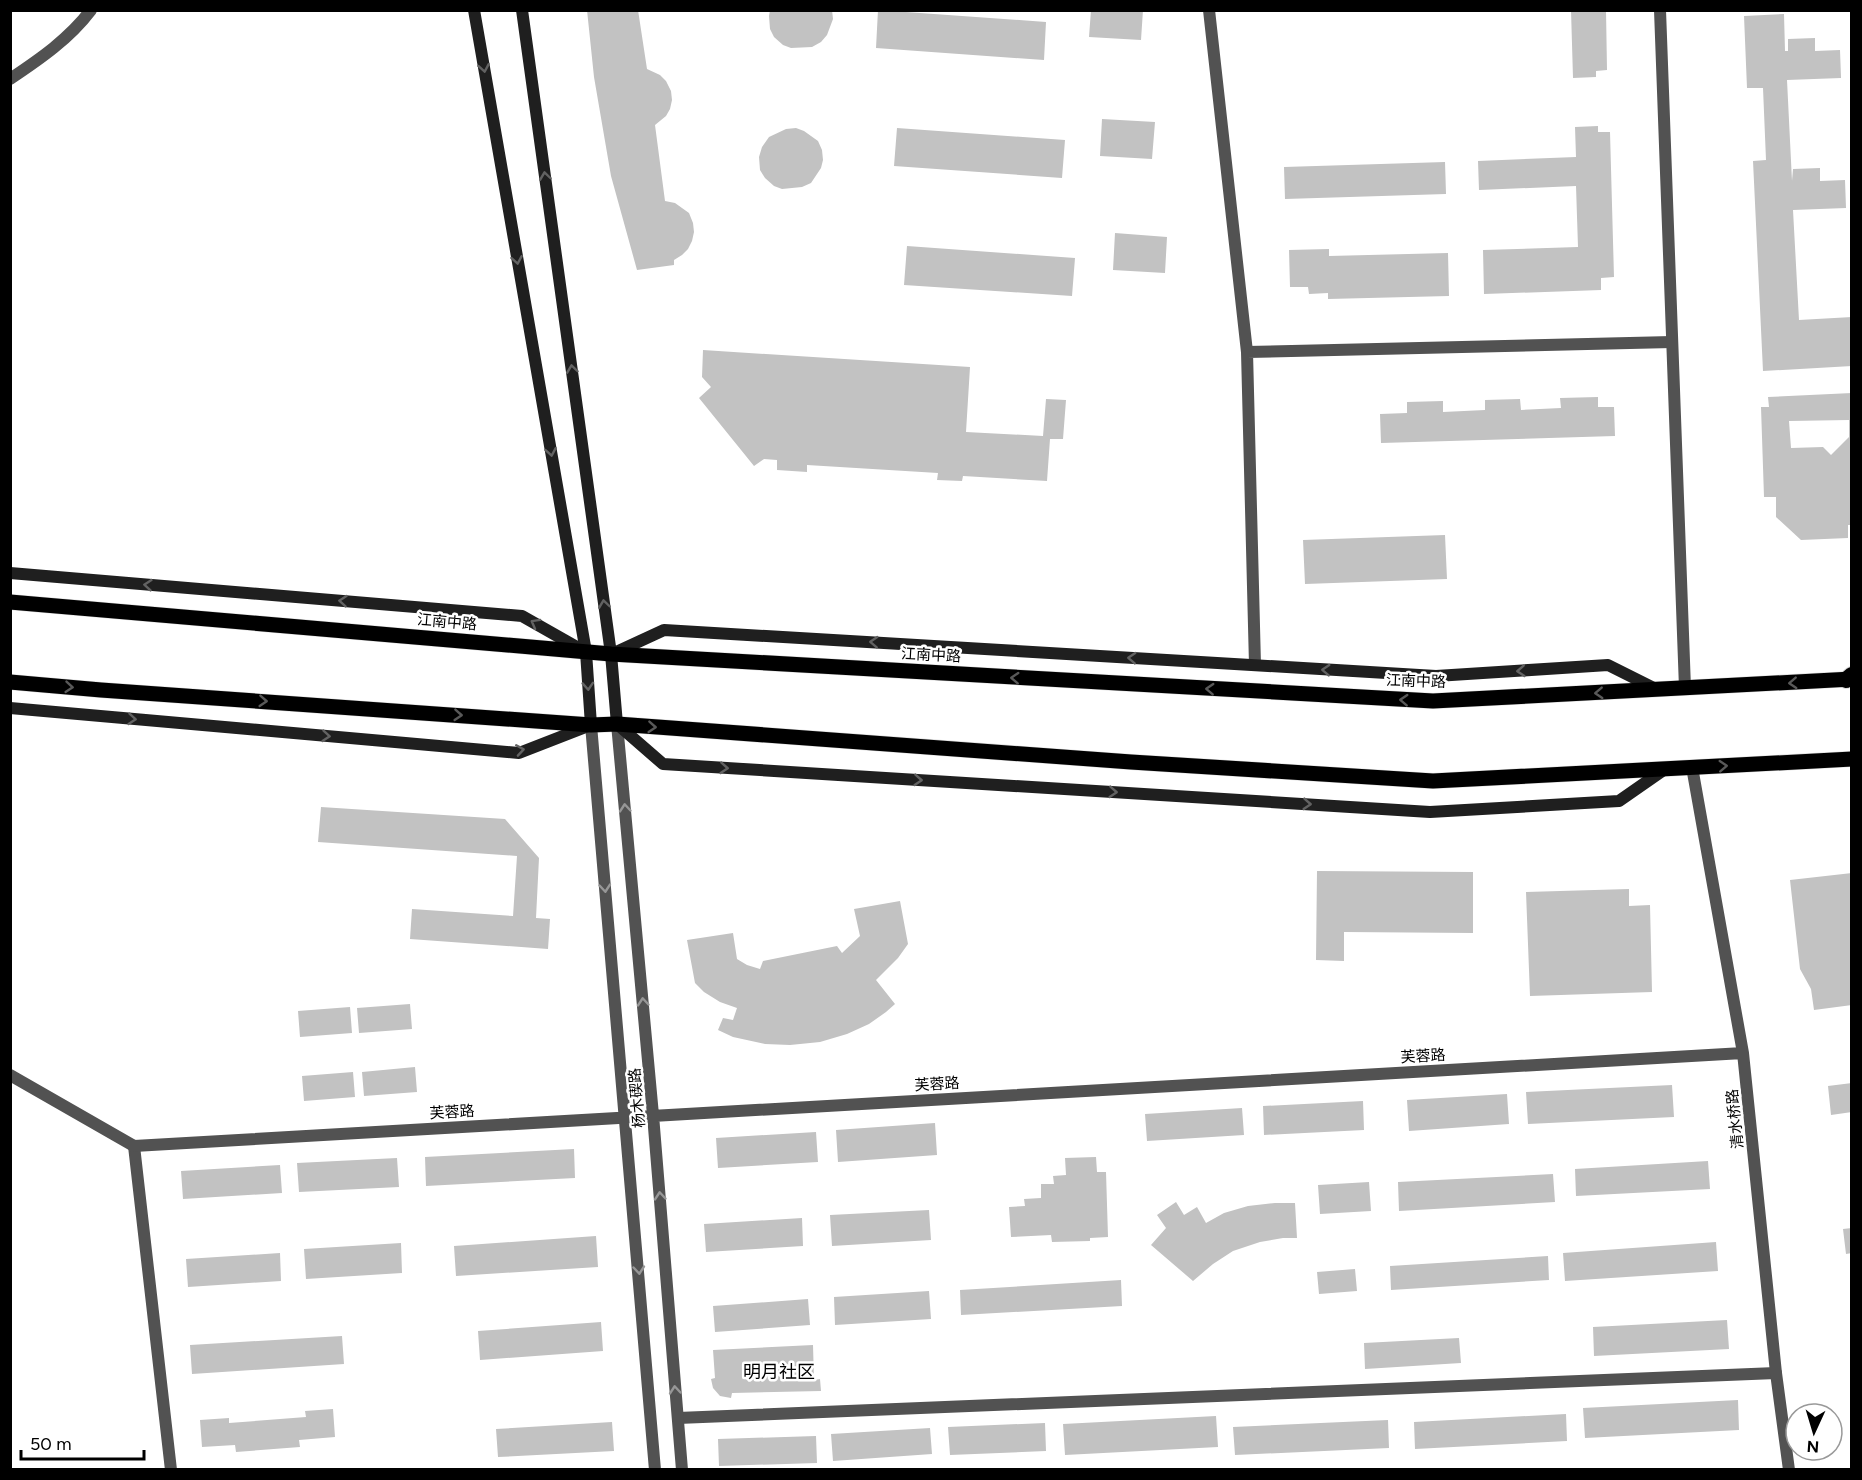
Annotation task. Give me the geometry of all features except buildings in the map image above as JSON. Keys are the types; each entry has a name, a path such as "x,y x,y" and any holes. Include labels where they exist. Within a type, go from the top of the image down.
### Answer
{"main road":[{"path":"474,10 586,652 591,725"},
{"path":"522,10 611,654 617,724 663,764 1430,812 1619,801 1665,769"},
{"path":"10,573 522,616 586,652"},
{"name":"江南中路","path":"10,602 611,654 1433,701 1850,678"},
{"path":"611,654 664,630 1436,676 1608,665 1658,690"},
{"path":"10,682 591,725 617,724 1131,762 1433,781 1851,759"},
{"path":"10,708 519,753 591,725"}],"street":[{"path":"10,79 79,26 91,10"},
{"path":"1209,10 1247,352 1255,665"},
{"path":"1660,10 1685,688"},
{"path":"1247,352 1672,342"},
{"name":"杨木碶路","path":"617,724 654,1115 682,1470"},
{"name":"杨木碶路","path":"591,725 655,1470"},
{"name":"清水桥路","path":"1692,767 1743,1053 1776,1373 1789,1470"},
{"name":"芙蓉路","path":"134,1146 1743,1053"},
{"path":"10,1075 134,1146 171,1470"},
{"path":"678,1418 1776,1373"}],"district":[{"name":"明月社区","path":"779,1372"}]}
